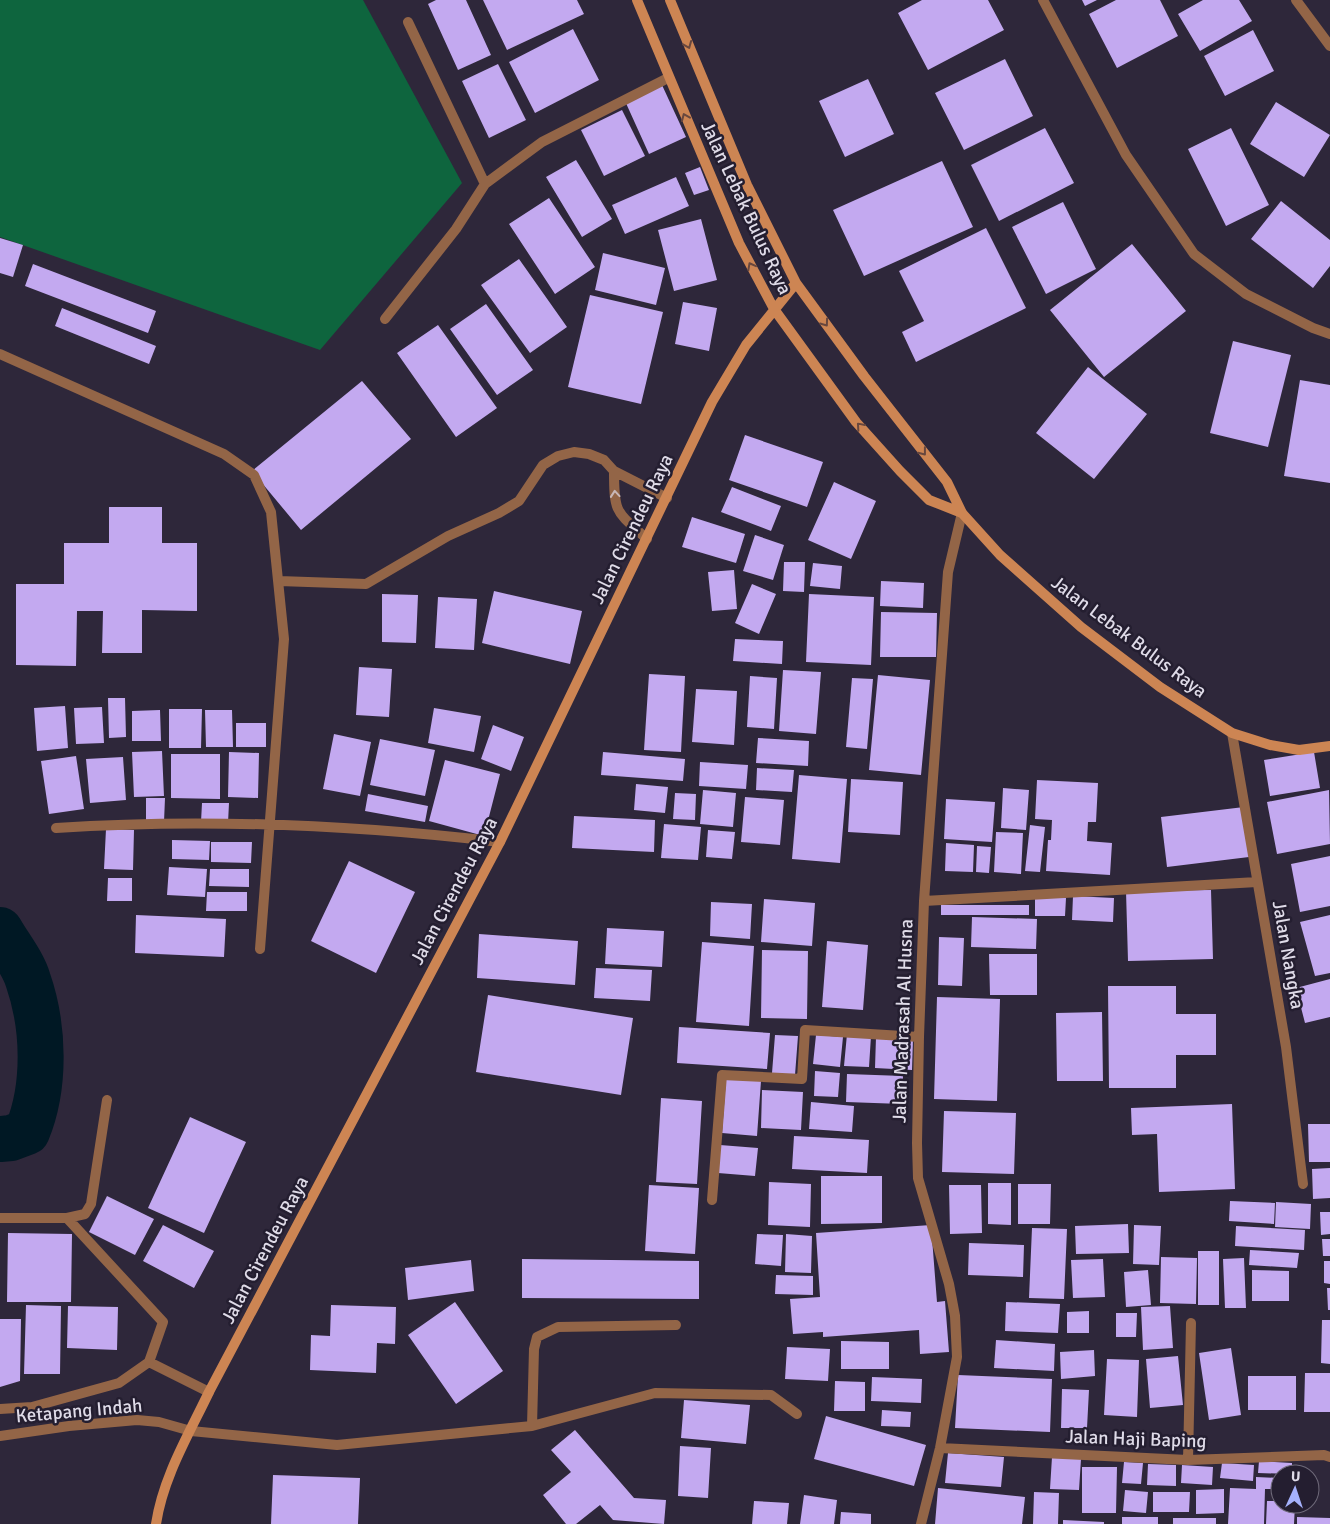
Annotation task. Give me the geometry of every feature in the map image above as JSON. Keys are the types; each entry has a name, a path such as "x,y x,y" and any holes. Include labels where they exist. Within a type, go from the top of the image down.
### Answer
{"main road":[{"name":"Jalan Lebak Bulus Raya","path":"637,0 668,78 739,243 774,309 856,422 900,471 929,500 962,513"},
{"name":"Jalan Lebak Bulus Raya","path":"670,0 747,185 796,284 864,376 947,482 962,513 1000,556 1081,627 1160,687 1232,733 1270,745 1299,750 1330,746"},
{"name":"Jalan Cirendeu Raya","path":"156,1524 158,1511 174,1466 210,1392 500,842 712,402 746,345 796,284"}],"street":[{"path":"1043,0 1126,155 1194,254 1246,294 1313,328 1330,334"},
{"path":"1296,0 1330,46"},
{"path":"408,22 485,184"},
{"path":"385,319 456,229 485,184 542,142 668,78"},
{"path":"0,354 224,454 254,475 271,512 284,639 260,949"},
{"path":"279,581 366,584 448,536 499,513 519,501 543,465 558,456 574,452 589,454 604,460 614,470 667,498"},
{"path":"614,470 614,495 618,513 647,539"},
{"name":"Jalan Madrasah Al Husna","path":"921,1524 940,1448 957,1357 955,1316 949,1284 918,1178 919,1036 924,901 948,572 962,513"},
{"name":"Jalan Nangka","path":"1232,733 1286,1047 1303,1184"},
{"path":"56,828 123,824 269,826 434,835 500,842"},
{"path":"924,901 1257,882"},
{"path":"712,1200 722,1076 802,1079 805,1030 919,1036"},
{"path":"0,1218 67,1218 86,1214 91,1204 107,1100"},
{"path":"0,1409 32,1407 119,1383 149,1362 163,1322 67,1218"},
{"path":"1188,1460 1191,1323"},
{"path":"532,1426 534,1349 537,1337 558,1327 676,1324"},
{"path":"149,1362 210,1392"},
{"name":"Ketapang Indah","path":"0,1436 69,1426 137,1420 160,1422 191,1431 337,1445 532,1426 655,1393 771,1396 797,1414"},
{"name":"Jalan Haji Baping","path":"940,1448 1188,1460 1330,1456"}],"green space":[{"path":"0,0 363,0 462,183 320,350 0,237"}],"building":[{"path":"436,0 466,0 491,55 458,70 428,4"},
{"path":"483,0 577,0 584,14 507,50"},
{"path":"922,0 988,0 1004,30 928,70 898,13"},
{"path":"1082,0 1097,0 1085,6"},
{"path":"1116,0 1160,0 1178,36 1117,68 1089,14"},
{"path":"1203,0 1239,0 1252,21 1200,51 1178,14"},
{"path":"573,29 599,80 535,113 509,62"},
{"path":"1253,30 1274,71 1225,96 1204,56"},
{"path":"1005,59 1033,116 964,150 935,93"},
{"path":"498,64 526,120 489,138 462,81"},
{"path":"868,79 894,134 845,157 819,101"},
{"path":"662,85 686,137 649,154 625,101"},
{"path":"1276,102 1330,135 1304,177 1250,144"},
{"path":"622,110 645,156 604,176 581,130"},
{"path":"1045,128 1074,183 999,221 971,165"},
{"path":"1231,128 1269,205 1226,226 1188,149"},
{"path":"576,160 612,219 582,237 546,177"},
{"path":"942,161 973,227 864,276 833,210"},
{"path":"700,167 709,190 694,195 685,173"},
{"path":"676,177 689,206 625,234 612,205"},
{"path":"549,198 595,267 555,294 509,224"},
{"path":"1281,201 1330,240 1330,266 1313,288 1251,239"},
{"path":"1063,202 1096,269 1046,294 1012,227"},
{"path":"701,219 717,280 674,291 658,230"},
{"path":"986,228 1026,308 916,362 902,332 924,321 899,271"},
{"path":"0,238 23,245 13,277 0,273"},
{"path":"1132,244 1186,311 1104,377 1050,310"},
{"path":"603,253 665,268 656,305 595,290"},
{"path":"519,259 567,327 530,353 481,285"},
{"path":"33,264 156,311 148,333 25,286"},
{"path":"590,295 663,312 641,404 568,387"},
{"path":"683,302 717,308 709,351 675,344"},
{"path":"486,304 533,370 497,395 450,329"},
{"path":"62,308 156,346 149,364 55,326"},
{"path":"438,325 497,408 456,437 397,353"},
{"path":"1233,341 1291,355 1268,447 1210,433"},
{"path":"1088,367 1147,414 1094,479 1036,433"},
{"path":"1300,380 1330,385 1330,483 1284,476"},
{"path":"362,381 411,439 301,530 252,471"},
{"path":"745,435 823,462 807,507 729,480"},
{"path":"834,482 876,501 851,559 808,540"},
{"path":"732,487 781,506 771,531 721,512"},
{"path":"109,507 162,507 162,543 197,543 197,611 142,610 142,653 102,653 103,611 77,611 76,666 16,665 16,584 64,584 64,543 109,543"},
{"path":"692,517 745,534 736,563 682,547"},
{"path":"755,535 784,545 773,580 743,571"},
{"path":"784,562 805,562 804,592 783,591"},
{"path":"813,563 842,566 840,589 810,586"},
{"path":"734,570 737,609 712,611 708,572"},
{"path":"881,581 924,583 923,608 880,606"},
{"path":"752,584 776,594 759,634 735,623"},
{"path":"494,591 582,611 570,664 482,643"},
{"path":"382,594 418,595 416,643 382,642"},
{"path":"809,594 874,597 871,665 806,662"},
{"path":"438,597 477,599 474,650 435,648"},
{"path":"881,612 937,613 936,657 880,657"},
{"path":"735,639 783,641 782,664 733,661"},
{"path":"359,667 392,669 389,717 356,715"},
{"path":"783,670 821,672 816,734 779,731"},
{"path":"649,674 685,676 681,752 644,750"},
{"path":"878,675 930,680 921,775 869,770"},
{"path":"750,676 777,678 774,729 747,727"},
{"path":"852,678 873,679 867,749 846,747"},
{"path":"696,689 737,691 734,745 692,742"},
{"path":"108,698 125,698 126,737 109,738"},
{"path":"65,706 68,748 37,751 34,708"},
{"path":"102,707 104,743 76,744 74,708"},
{"path":"434,708 481,716 474,752 428,743"},
{"path":"169,709 202,709 201,748 169,748"},
{"path":"160,710 161,741 132,741 132,711"},
{"path":"205,710 232,710 233,747 206,747"},
{"path":"236,723 266,723 266,747 236,747"},
{"path":"493,725 524,737 511,771 481,759"},
{"path":"334,734 371,742 360,796 323,789"},
{"path":"758,738 809,741 808,766 756,763"},
{"path":"380,739 435,750 425,796 370,785"},
{"path":"162,751 164,796 134,797 132,752"},
{"path":"229,752 259,753 258,798 228,797"},
{"path":"603,752 685,759 683,781 601,775"},
{"path":"1314,752 1320,788 1270,796 1264,760"},
{"path":"171,754 220,754 220,799 171,798"},
{"path":"76,756 84,809 49,814 41,761"},
{"path":"123,757 126,800 90,803 86,759"},
{"path":"445,760 500,774 484,836 429,821"},
{"path":"700,762 748,765 746,789 699,786"},
{"path":"757,768 794,770 792,792 756,790"},
{"path":"799,775 847,779 840,863 792,859"},
{"path":"851,779 903,782 900,835 848,832"},
{"path":"1037,780 1098,783 1096,822 1088,822 1087,841 1112,843 1110,875 1046,871 1048,840 1051,840 1052,820 1035,819"},
{"path":"636,784 668,787 665,813 634,810"},
{"path":"1003,788 1029,790 1026,830 1001,828"},
{"path":"703,790 736,793 733,827 700,824"},
{"path":"1329,790 1330,844 1277,854 1267,802"},
{"path":"675,793 696,794 695,820 673,819"},
{"path":"368,794 428,806 425,822 365,811"},
{"path":"745,797 784,800 780,845 741,842"},
{"path":"146,798 165,798 164,822 146,821"},
{"path":"946,799 995,802 992,842 944,839"},
{"path":"202,803 229,803 228,823 201,822"},
{"path":"1244,807 1249,857 1167,867 1161,817"},
{"path":"574,816 655,820 654,852 572,848"},
{"path":"664,824 701,827 698,860 661,858"},
{"path":"1030,825 1045,827 1040,872 1025,871"},
{"path":"106,829 134,830 133,870 104,869"},
{"path":"708,830 735,832 732,859 706,857"},
{"path":"996,832 1023,833 1021,874 994,872"},
{"path":"172,840 210,841 209,860 172,859"},
{"path":"211,842 252,842 251,863 211,862"},
{"path":"946,843 974,845 973,872 945,871"},
{"path":"977,846 991,847 989,873 976,872"},
{"path":"1330,856 1330,906 1300,912 1291,864"},
{"path":"349,861 415,892 376,973 311,941"},
{"path":"169,867 207,869 205,897 167,895"},
{"path":"210,869 249,869 249,887 209,886"},
{"path":"108,878 132,878 132,901 107,901"},
{"path":"1211,890 1213,959 1128,961 1126,891"},
{"path":"207,892 247,892 247,911 206,911"},
{"path":"1073,896 1114,898 1113,922 1072,920"},
{"path":"1035,898 1066,898 1065,916 1035,916"},
{"path":"764,899 815,903 812,946 761,942"},
{"path":"711,902 752,904 750,939 710,936"},
{"path":"941,905 1029,905 1029,915 941,915"},
{"path":"136,915 226,919 224,957 135,953"},
{"path":"1330,915 1330,973 1315,976 1300,922"},
{"path":"972,917 1037,919 1036,949 971,947"},
{"path":"607,928 664,931 662,967 605,964"},
{"path":"479,934 578,941 575,985 477,978"},
{"path":"939,937 964,938 962,986 938,985"},
{"path":"827,941 868,945 863,1010 822,1007"},
{"path":"702,942 754,946 749,1026 696,1022"},
{"path":"762,950 808,951 807,1019 761,1018"},
{"path":"989,954 1037,954 1037,995 990,995"},
{"path":"596,968 652,970 650,1001 594,998"},
{"path":"1330,979 1330,1017 1305,1023 1296,988"},
{"path":"1108,986 1176,986 1176,1014 1216,1014 1216,1055 1176,1055 1176,1088 1109,1088"},
{"path":"488,995 633,1018 621,1095 476,1072"},
{"path":"937,997 1000,999 997,1101 934,1099"},
{"path":"1102,1012 1103,1081 1057,1081 1056,1013"},
{"path":"679,1027 770,1033 767,1069 677,1063"},
{"path":"847,1034 871,1036 869,1067 844,1066"},
{"path":"775,1035 798,1036 795,1075 772,1073"},
{"path":"816,1035 843,1037 840,1067 813,1064"},
{"path":"876,1037 913,1039 912,1070 875,1068"},
{"path":"815,1071 840,1073 838,1097 814,1096"},
{"path":"847,1074 903,1076 902,1104 846,1102"},
{"path":"726,1079 761,1081 757,1136 722,1133"},
{"path":"762,1090 803,1092 801,1130 761,1128"},
{"path":"661,1098 702,1101 697,1184 656,1182"},
{"path":"811,1102 854,1106 852,1132 809,1129"},
{"path":"1232,1104 1235,1189 1159,1192 1157,1134 1132,1135 1131,1108"},
{"path":"944,1111 1016,1113 1014,1174 942,1172"},
{"path":"190,1117 246,1142 204,1233 148,1208"},
{"path":"1308,1124 1330,1124 1330,1162 1309,1162"},
{"path":"794,1136 869,1140 867,1173 792,1169"},
{"path":"720,1145 758,1148 755,1176 718,1173"},
{"path":"1330,1168 1330,1198 1313,1199 1312,1169"},
{"path":"821,1176 882,1176 882,1223 821,1224"},
{"path":"769,1182 811,1184 810,1227 768,1225"},
{"path":"988,1183 1011,1183 1011,1225 988,1224"},
{"path":"1018,1184 1051,1184 1050,1224 1018,1224"},
{"path":"649,1185 699,1188 695,1254 645,1251"},
{"path":"949,1185 981,1185 982,1233 950,1234"},
{"path":"107,1196 154,1219 135,1255 89,1232"},
{"path":"1230,1201 1275,1203 1274,1224 1229,1221"},
{"path":"1276,1202 1311,1204 1310,1229 1275,1227"},
{"path":"1320,1212 1330,1212 1330,1234 1321,1235"},
{"path":"1128,1224 1129,1253 1076,1254 1075,1226"},
{"path":"163,1225 214,1251 194,1288 143,1261"},
{"path":"931,1225 937,1302 945,1301 949,1352 920,1354 919,1330 823,1337 823,1332 793,1334 790,1299 820,1297 816,1233"},
{"path":"1134,1225 1161,1226 1159,1265 1133,1264"},
{"path":"1236,1226 1305,1230 1304,1250 1235,1246"},
{"path":"1032,1228 1067,1229 1064,1299 1029,1298"},
{"path":"8,1233 72,1234 71,1302 7,1302"},
{"path":"757,1234 783,1235 781,1266 755,1264"},
{"path":"786,1234 812,1236 811,1273 785,1272"},
{"path":"1322,1239 1330,1239 1330,1256 1323,1256"},
{"path":"969,1243 1024,1245 1023,1277 968,1275"},
{"path":"1250,1250 1299,1253 1297,1268 1249,1265"},
{"path":"1198,1251 1219,1251 1219,1305 1198,1305"},
{"path":"1161,1257 1197,1258 1196,1304 1160,1303"},
{"path":"1244,1258 1246,1308 1225,1308 1223,1259"},
{"path":"522,1259 699,1261 699,1299 522,1298"},
{"path":"1103,1259 1105,1297 1073,1298 1071,1260"},
{"path":"471,1260 474,1291 408,1300 405,1268"},
{"path":"1324,1261 1330,1261 1330,1284 1324,1283"},
{"path":"1148,1270 1151,1305 1126,1307 1124,1272"},
{"path":"1252,1270 1289,1271 1289,1301 1252,1301"},
{"path":"776,1275 813,1276 813,1295 775,1294"},
{"path":"1327,1288 1330,1288 1330,1310 1328,1310"},
{"path":"455,1302 503,1371 456,1404 408,1335"},
{"path":"1006,1302 1060,1304 1058,1333 1005,1331"},
{"path":"26,1305 61,1306 60,1374 24,1374"},
{"path":"331,1305 396,1307 395,1344 377,1343 376,1373 310,1370 311,1335 330,1336"},
{"path":"68,1306 118,1307 117,1350 67,1348"},
{"path":"1170,1306 1173,1348 1143,1350 1141,1307"},
{"path":"1089,1311 1089,1333 1067,1333 1067,1312"},
{"path":"1116,1313 1137,1313 1136,1337 1116,1337"},
{"path":"0,1319 21,1319 20,1381 0,1387"},
{"path":"1322,1320 1330,1320 1330,1364 1321,1363"},
{"path":"996,1340 1055,1344 1054,1371 994,1368"},
{"path":"841,1341 889,1342 889,1369 841,1369"},
{"path":"787,1347 830,1349 828,1381 785,1379"},
{"path":"1231,1348 1241,1415 1209,1420 1199,1353"},
{"path":"1094,1350 1095,1376 1061,1379 1060,1352"},
{"path":"1178,1356 1183,1405 1150,1408 1146,1359"},
{"path":"1107,1359 1139,1360 1137,1417 1104,1415"},
{"path":"1305,1373 1330,1373 1330,1412 1304,1412"},
{"path":"958,1375 1052,1379 1050,1432 955,1428"},
{"path":"1248,1376 1296,1376 1296,1410 1248,1410"},
{"path":"872,1377 922,1379 921,1403 871,1401"},
{"path":"835,1381 865,1382 865,1411 834,1411"},
{"path":"1062,1389 1089,1390 1087,1428 1061,1428"},
{"path":"684,1400 750,1405 746,1444 681,1438"},
{"path":"882,1410 911,1412 910,1427 881,1426"},
{"path":"826,1416 926,1445 914,1486 814,1459"},
{"path":"575,1430 634,1498 666,1500 664,1524 613,1520 600,1505 576,1524 566,1524 543,1495 571,1472 551,1450"},
{"path":"680,1446 711,1448 708,1498 678,1496"},
{"path":"948,1453 1004,1457 1001,1487 945,1483"},
{"path":"1052,1457 1081,1459 1079,1490 1050,1489"},
{"path":"1259,1461 1292,1463 1270,1464 1270,1473 1258,1473"},
{"path":"1124,1462 1143,1463 1141,1484 1122,1483"},
{"path":"1222,1463 1254,1465 1253,1481 1220,1478"},
{"path":"1148,1464 1176,1465 1176,1486 1147,1485"},
{"path":"1182,1465 1213,1467 1212,1485 1181,1483"},
{"path":"1082,1467 1117,1467 1116,1513 1082,1513"},
{"path":"273,1475 360,1478 358,1524 271,1524"},
{"path":"1256,1477 1270,1478 1270,1489 1265,1489 1264,1524 1228,1524 1230,1488 1256,1489"},
{"path":"938,1488 1025,1497 1022,1524 935,1524"},
{"path":"1224,1489 1224,1513 1196,1514 1196,1490"},
{"path":"1125,1490 1148,1492 1146,1513 1123,1511"},
{"path":"1034,1492 1059,1493 1058,1524 1033,1524"},
{"path":"1153,1492 1190,1492 1189,1512 1153,1512"},
{"path":"804,1495 837,1500 834,1524 800,1524"},
{"path":"754,1501 789,1503 787,1524 752,1524"},
{"path":"1267,1501 1270,1501 1270,1514 1294,1514 1294,1524 1266,1524"},
{"path":"841,1512 871,1514 871,1524 840,1524"},
{"path":"1122,1517 1158,1517 1158,1524 1122,1524"},
{"path":"1297,1517 1330,1518 1330,1524 1297,1524"},
{"path":"1173,1518 1216,1518 1216,1524 1173,1524"},
{"path":"1063,1520 1104,1522 1104,1524 1063,1524"}],"waterway":[{"path":"0,930 28,980 37,1017 41,1056 37,1095 27,1132 11,1138 0,1139"}]}
